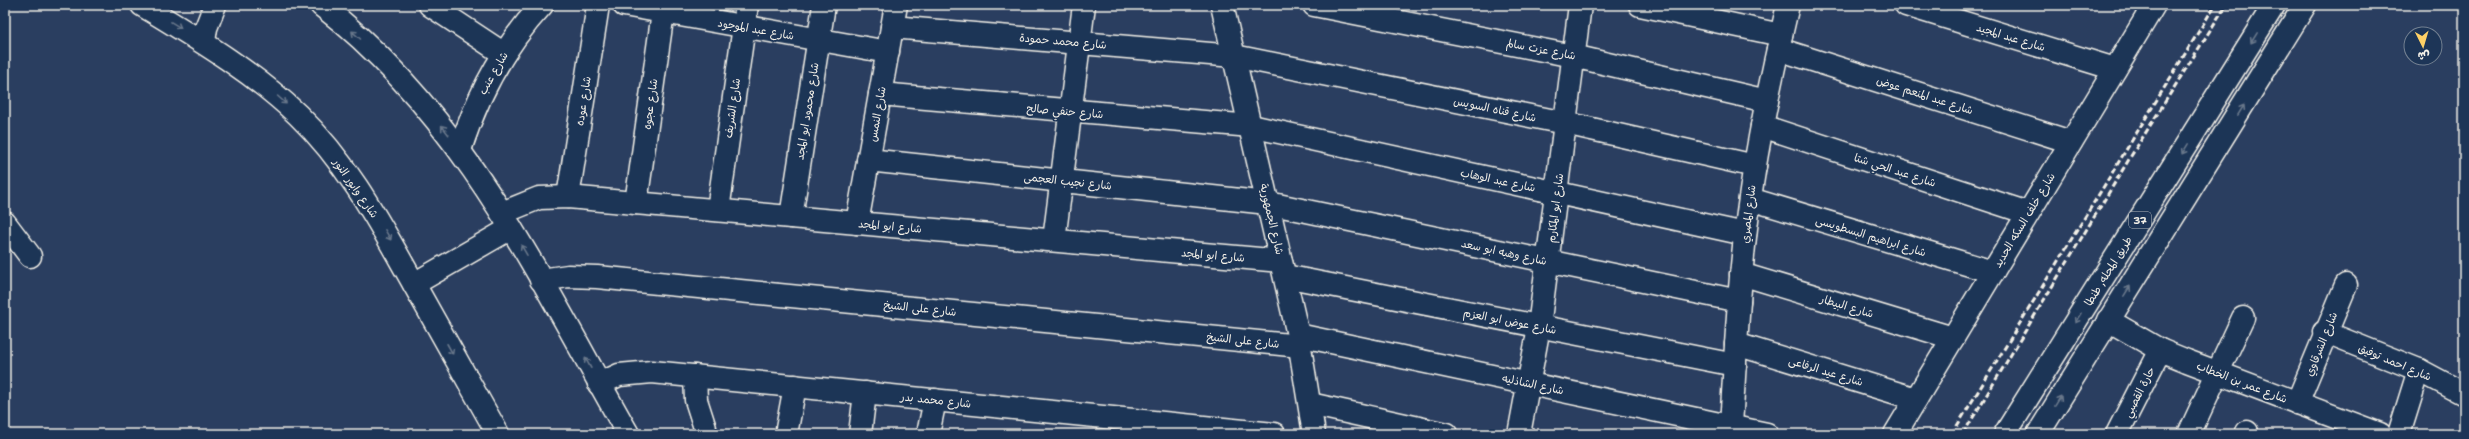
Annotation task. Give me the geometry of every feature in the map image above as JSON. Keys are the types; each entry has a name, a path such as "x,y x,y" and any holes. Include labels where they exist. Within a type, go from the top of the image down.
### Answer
{"street":[{"path":"204,42 206,28 215,5"},
{"path":"430,5 504,54"},
{"name":"شارع عنب","path":"460,150 478,101 504,54 542,5"},
{"name":"شارع عوده","path":"568,197 598,5"},
{"name":"شارع عبد الموجود","path":"624,5 664,9 744,26 888,52"},
{"name":"شارع الشريف","path":"718,210 746,5"},
{"name":"شارع محمود ابو المجد","path":"791,217 824,5"},
{"name":"شارع النمس","path":"857,223 896,5"},
{"path":"1054,240 1084,5"},
{"name":"شارع الجمهورية","path":"1222,5 1299,340 1314,434"},
{"name":"شارع عزت سالم","path":"1314,5 1573,56 1767,101"},
{"name":"شارع ابو المكارم","path":"1519,434 1539,327 1580,5"},
{"name":"شارع عبد المنعم عوض","path":"1640,5 1780,42 2071,142"},
{"name":"شارع المصري","path":"1731,425 1741,274 1750,199 1762,126 1788,5"},
{"name":"شارع عبد المجيد","path":"1906,5 2115,69"},
{"name":"شارع خلف السكه الحديد","path":"1895,434 2154,5"},
{"name":"طريق المحله, طنطا","path":"2005,434 2274,5"},
{"name":"37","path":"2038,434 2305,5"},
{"name":"شارع وابور النور","path":"145,6 204,42 272,92 298,116 321,141 367,201 498,434"},
{"path":"326,7 357,35 415,94 460,150 507,220 628,434"},
{"name":"شارع عجوه","path":"636,203 664,9"},
{"name":"شارع محمد حمودة","path":"892,27 1234,56"},
{"name":"شارع قناه السويس","path":"1234,56 1565,123 1755,166"},
{"path":"2238,64 2240,70 2248,78 2261,77"},
{"name":"شارع حنفي صالح","path":"880,94 1070,112 1250,126"},
{"path":"2202,122 2217,123 2225,135"},
{"name":"شارع عبد الوهاب","path":"1250,126 1746,234"},
{"name":"شارع عبد الحي شتا","path":"1762,126 2028,213"},
{"name":"شارع نجيب العجمى","path":"868,160 1268,203"},
{"name":"شارع ابو المجد","path":"414,284 539,198 568,197 1054,240 1283,269"},
{"name":"شارع ابراهيم البسطويسى","path":"1750,199 1993,272"},
{"name":"شارع وهبه ابو سعد","path":"1268,203 1739,301"},
{"path":"5,223 30,256"},
{"name":"شارع عوض ابو العزم","path":"1283,269 1539,327 1736,354"},
{"name":"شارع البيطار","path":"1741,274 1953,338"},
{"name":"شارع على الشيخ","path":"541,280 568,276 597,277 1299,340"},
{"name":"شارع الشرقاوي","path":"2297,403 2324,332 2346,285"},
{"path":"2189,434 2243,318"},
{"name":"شارع عمر بن الخطاب","path":"2108,320 2160,350 2217,374 2380,434"},
{"name":"شارع احمد توفيق","path":"2324,332 2419,370 2464,394"},
{"name":"شارع الشاذليه","path":"1299,340 1529,383 1731,425 1767,434"},
{"name":"حارة القصبي","path":"2117,434 2160,350"},
{"name":"شارع عيد الرفاعى","path":"1736,354 1916,399"},
{"path":"2399,434 2419,370"},
{"name":"شارع محمد بدر","path":"599,384 619,375 641,371 935,400 1098,425 1274,434"},
{"path":"695,376 696,400 705,428"},
{"path":"786,434 795,386"},
{"path":"860,434 865,393"},
{"path":"928,434 935,400"},
{"path":"1310,404 1446,434"}],"railway":[{"path":"1952,434 2215,5"},
{"path":"1963,434 2131,156 2226,5"}]}
